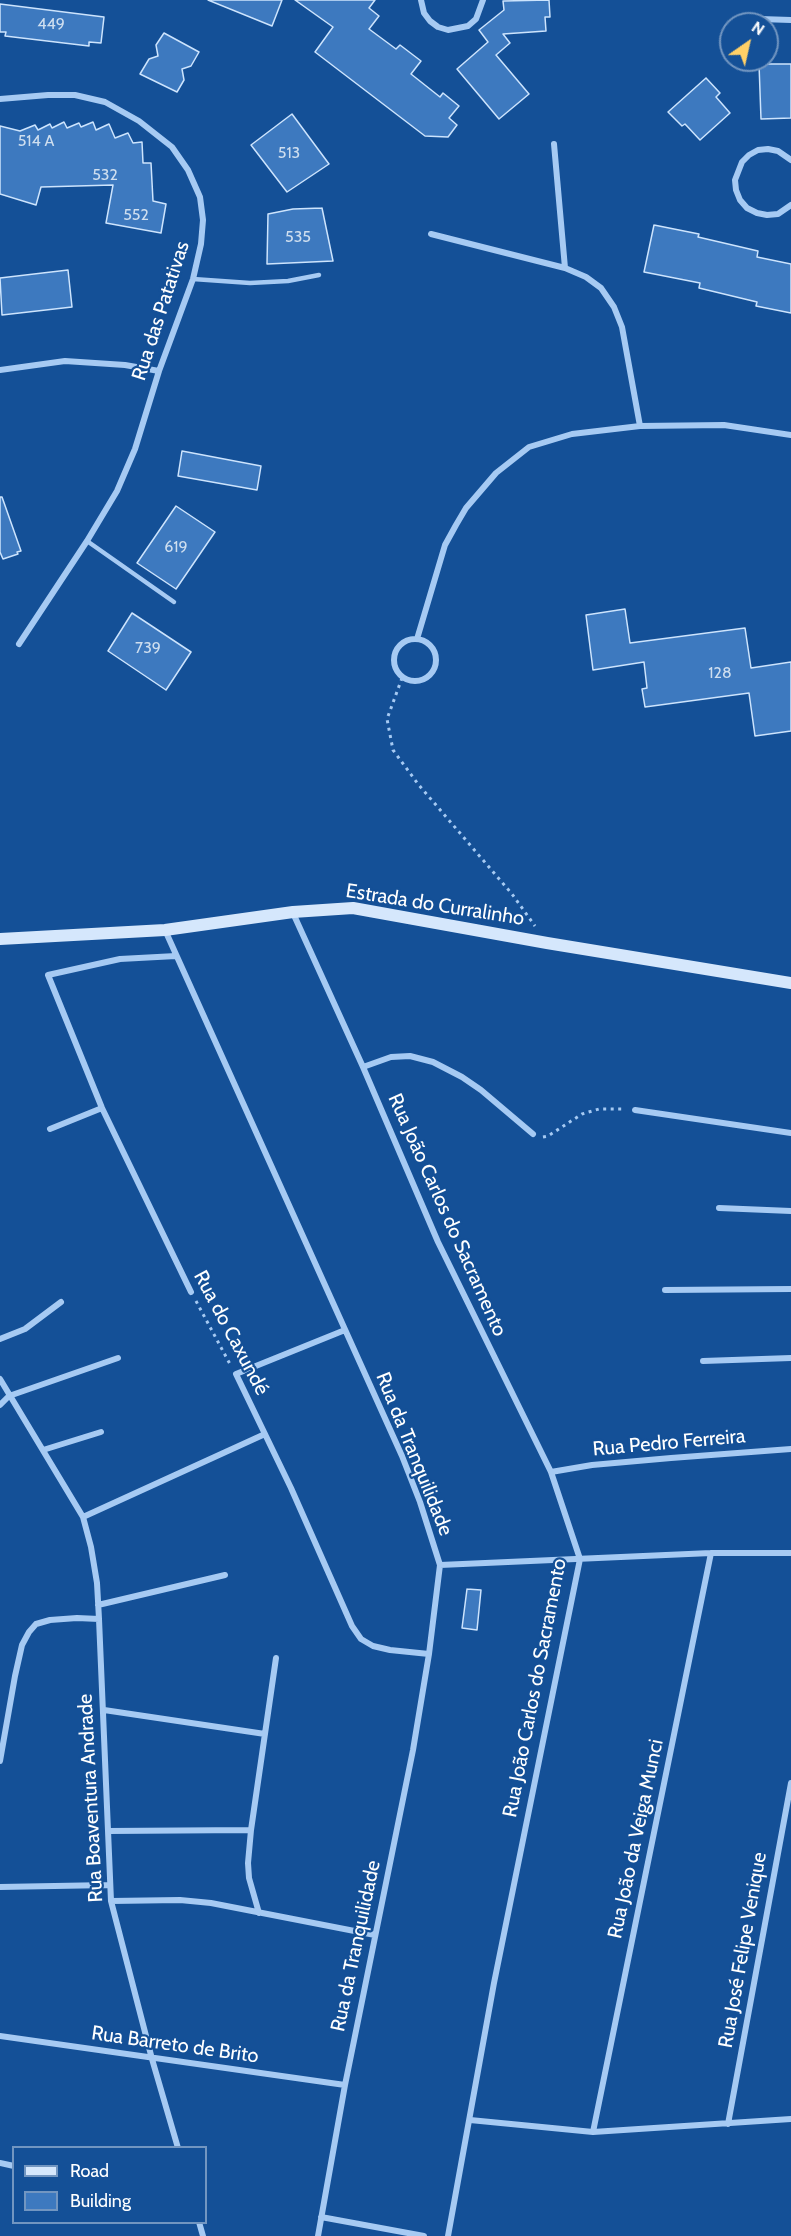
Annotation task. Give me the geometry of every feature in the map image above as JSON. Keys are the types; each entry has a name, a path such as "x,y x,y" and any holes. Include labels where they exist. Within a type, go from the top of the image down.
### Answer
{"street":[{"path":"420,0 424,13 430,21 448,30 468,26 476,19 483,0"},
{"name":"Rua das Patativas","path":"0,99 48,94 66,95 105,102 139,121 172,147 188,170 200,197 203,220 201,244 192,279 159,371 135,449 117,492 19,644"},
{"path":"554,144 565,268"},
{"path":"791,159 778,151 758,150 742,162 735,180 740,200 747,208 757,213 778,214 791,205"},
{"path":"431,234 565,268 586,277 601,288 614,307 627,347 640,426"},
{"path":"0,370 65,361 125,365 159,371"},
{"path":"417,639 445,545 466,508 496,474 529,447 572,434 640,426 724,424 791,435"},
{"path":"417,639 430,645 436,658 434,672 423,681 416,682 402,678 394,666 395,653 404,642 417,639"},
{"name":"Estrada do Curralinho","path":"0,939 165,930 293,912 353,908 791,983"},
{"name":"Rua João Carlos do Sacramento","path":"293,912 438,1242 551,1472 580,1559 494,1983 448,2236"},
{"name":"Rua da Tranquilidade","path":"165,930 402,1456 420,1502 440,1565 429,1654 413,1750 345,2085 318,2236"},
{"name":"Rua do Caxundé","path":"176,956 120,958 48,975 102,1108 191,1292"},
{"path":"363,1067 391,1057 410,1056 433,1062 481,1090 533,1134"},
{"path":"50,1129 102,1108"},
{"path":"635,1110 791,1133"},
{"path":"719,1208 791,1211"},
{"path":"665,1290 791,1289"},
{"path":"0,1340 25,1329 62,1302"},
{"path":"236,1374 345,1330"},
{"path":"0,1405 9,1396 118,1358"},
{"path":"703,1361 791,1358"},
{"name":"Rua do Caxundé","path":"236,1374 313,1536 352,1626 361,1639 373,1646 429,1654"},
{"name":"Rua Boaventura Andrade","path":"0,1379 83,1517 91,1547 99,1619 111,1901 177,2146"},
{"path":"43,1450 101,1432"},
{"path":"83,1517 265,1434"},
{"name":"Rua Pedro Ferreira","path":"551,1472 660,1459 791,1449"},
{"path":"440,1565 711,1553 791,1553"},
{"name":"Rua João da Veiga Munci","path":"593,2132 711,1553"},
{"path":"98,1605 225,1575"},
{"path":"0,1761 15,1676 22,1645 29,1632 36,1624 50,1620 99,1619"},
{"path":"259,1913 249,1878 251,1830 276,1658"},
{"path":"104,1710 265,1734"},
{"name":"Rua José Felipe Venique","path":"728,2124 791,1783"},
{"path":"108,1831 251,1830"},
{"path":"0,1887 109,1885"},
{"path":"111,1901 180,1900 211,1903 375,1935"},
{"name":"Rua Barreto de Brito","path":"0,2036 345,2085"},
{"path":"470,2120 593,2132 791,2119"},
{"path":"321,2217 424,2236"}],"lane":[{"path":"192,279 228,283 269,283 319,275"},
{"path":"87,541 174,602"}],"path":[{"path":"402,678 387,719 393,750 418,784 512,894 547,943"},
{"path":"533,1134 540,1137 548,1136 582,1114 599,1109 635,1110"},
{"name":"Rua do Caxundé","path":"191,1292 236,1374"}],"building":[{"path":"208,0 282,0 272,26"},
{"path":"295,0 375,0 369,8 379,16 369,29 396,49 400,45 421,61 411,74 440,97 443,93 459,106 449,118 457,125 448,137 425,136 315,52 333,27"},
{"path":"549,0 550,17 545,17 546,31 503,34 510,43 496,55 529,94 499,119 457,69 488,42 479,30 504,10 503,1"},
{"path":"0,4 104,17 101,43 89,42 89,46 5,36 6,32 0,32"},
{"path":"164,33 199,52 191,66 182,69 184,80 177,92 140,74 149,59 158,56 156,45"},
{"path":"779,64 791,64 791,118 761,119 759,72 779,72"},
{"path":"706,78 720,93 716,97 730,113 700,140 685,124 682,126 668,112"},
{"path":"292,114 329,164 287,192 251,145"},
{"path":"64,122 67,128 79,123 81,127 93,122 96,130 109,124 115,138 128,133 133,143 142,142 143,163 151,163 153,201 166,204 161,233 106,223 113,185 41,187 36,205 0,194 0,126 20,131 35,125 38,130 50,124 52,128"},
{"path":"322,208 333,261 267,264 268,214 293,209"},
{"path":"654,225 699,234 698,237 758,251 757,257 791,264 791,313 756,306 757,302 699,288 700,283 644,272"},
{"path":"68,270 72,307 2,315 0,278"},
{"path":"182,451 261,466 257,490 178,476"},
{"path":"0,497 2,497 21,551 3,559 0,552"},
{"path":"176,506 215,532 176,589 137,563"},
{"path":"625,609 630,643 745,628 751,668 791,662 791,731 755,736 749,693 645,707 642,689 647,688 644,662 593,670 586,615"},
{"path":"132,613 191,652 166,690 108,651"},
{"path":"467,1589 481,1590 477,1630 462,1628"}]}
